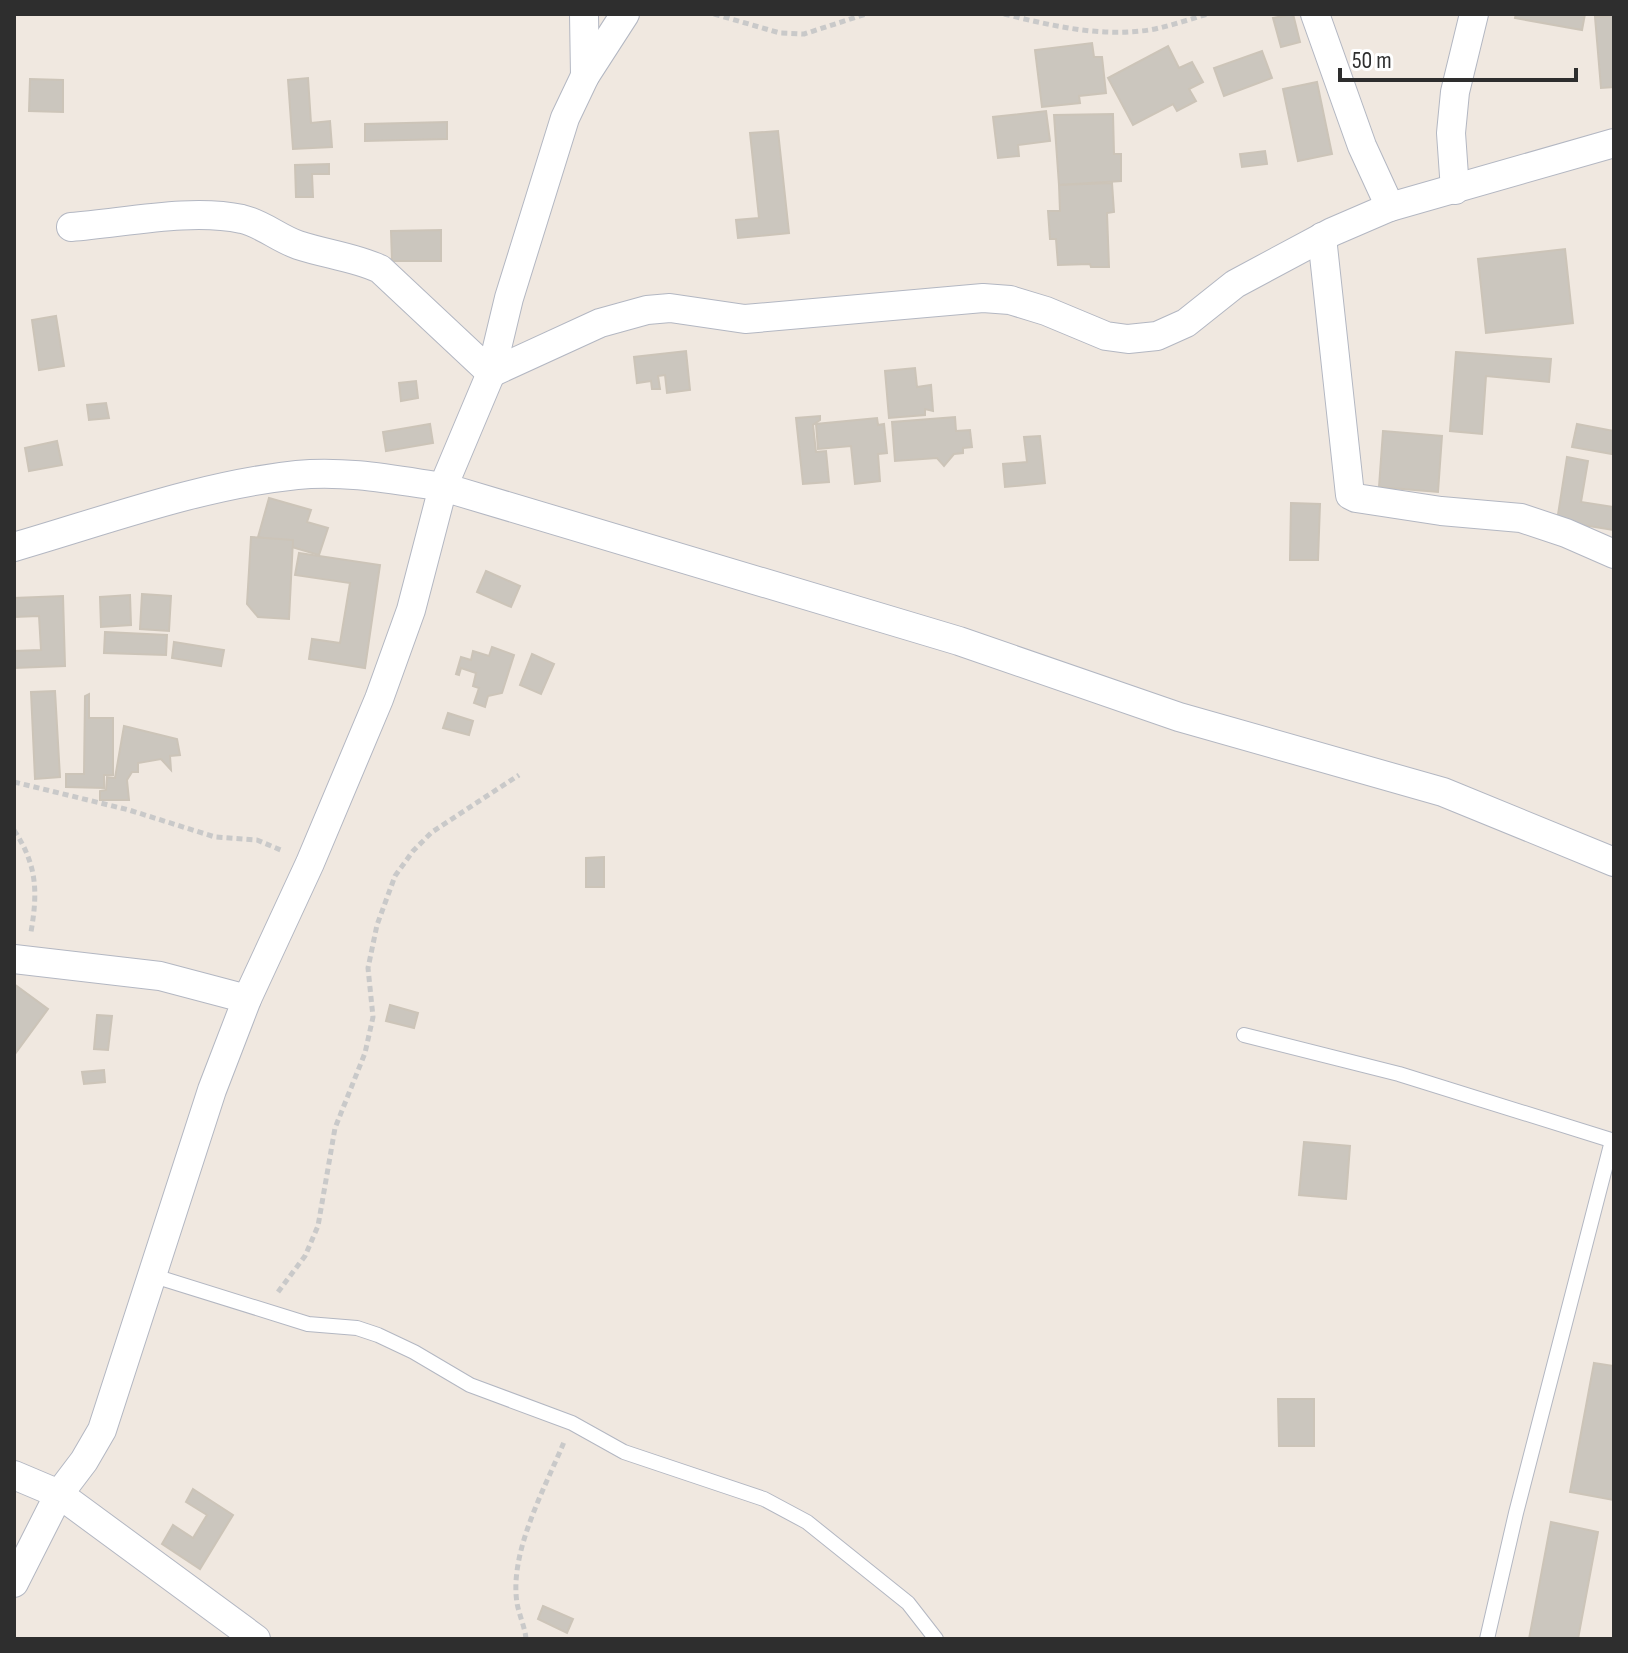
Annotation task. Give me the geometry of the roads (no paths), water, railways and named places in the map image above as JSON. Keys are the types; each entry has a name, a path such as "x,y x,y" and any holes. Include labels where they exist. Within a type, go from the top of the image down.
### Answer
{"street":[{"path":"584,14 585,76"},
{"path":"14,1583 59,1494 102,1430 212,1090 247,999 310,863 379,699 411,610 443,487 491,373 509,298 565,118 585,76 625,14"},
{"path":"1315,14 1362,146 1390,207"},
{"path":"1455,190 1451,133 1455,92 1474,14"},
{"path":"491,373 620,316 670,308 745,319 983,298 1010,300 1106,336 1128,339 1157,336 1186,323 1235,284 1322,237 1390,207 1614,143"},
{"path":"71,227 214,216 242,219 268,228 295,244 380,269 491,373"},
{"path":"1322,237 1350,495 1441,511 1521,518 1614,554"},
{"path":"14,547 196,493 299,475 363,475 443,487 959,641 1179,717 1443,792 1614,862"},
{"path":"20,960 160,976 247,999"},
{"path":"14,1475 59,1494 256,1639"}],"lane":[{"path":"1244,1035 1399,1074 1613,1141 1516,1513 1487,1639"},
{"path":"151,1275 308,1324 357,1328 378,1335 470,1385 572,1423 624,1452 764,1499 795,1513 908,1603 936,1639"}]}
